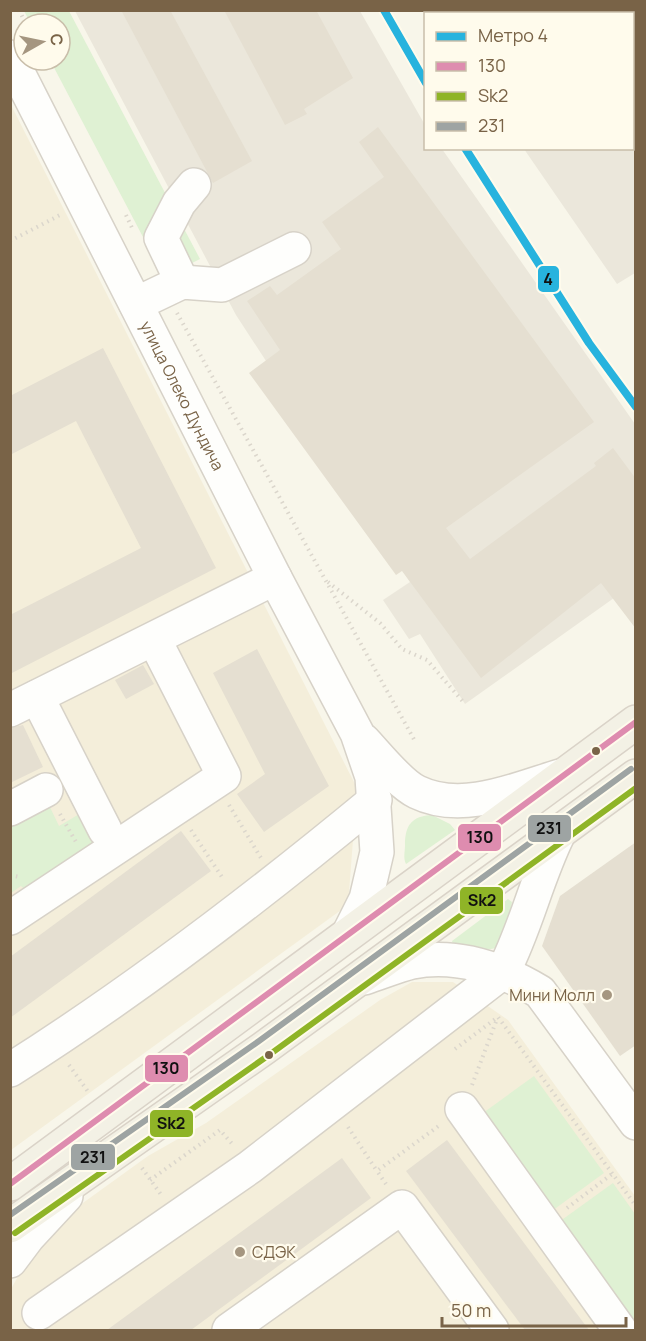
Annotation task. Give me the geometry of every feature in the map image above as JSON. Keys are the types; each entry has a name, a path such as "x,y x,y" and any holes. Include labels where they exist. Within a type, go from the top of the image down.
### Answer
{"main road":[{"path":"10,1184 636,722"},
{"path":"10,1226 86,1176 558,835 636,776"}],"street":[{"name":"улица Олеко Дундича","path":"10,57 161,292 274,578 357,733 372,777 377,852 366,899 350,931"},
{"path":"194,185 178,203 161,238 161,292 222,285 294,249"},
{"path":"105,830 24,703 274,578"},
{"path":"10,918 224,776 154,639"},
{"name":"улица Олеко Дундича","path":"357,733 416,792 448,801 478,799 564,775"},
{"path":"10,809 46,790"},
{"path":"10,1070 54,1042 275,883 375,800"},
{"path":"39,1313 250,1167 503,972 517,945 532,893 558,835"},
{"path":"353,982 412,962 442,959 479,964 503,972 540,992 636,1123"},
{"path":"462,1109 620,1330"},
{"path":"10,1166 58,1149"},
{"path":"10,1261 28,1237 86,1176"},
{"path":"229,1330 402,1207 492,1330"}],"path":[{"path":"121,206 137,238"},
{"path":"10,241 68,211"},
{"path":"161,292 416,743"},
{"path":"325,580 380,623 402,649 427,660 465,704"},
{"path":"214,782 275,883"},
{"path":"46,790 89,865"},
{"path":"176,807 222,877"},
{"path":"451,1051 498,1017 636,1206"},
{"path":"338,1133 357,1119"},
{"path":"347,1126 377,1171"},
{"path":"545,1225 612,1174"}],"shaded area":[{"path":"75,11 360,11 424,123 424,150 443,150 635,424 635,583 465,704 420,634 409,639 383,600 410,582 236,315"},
{"path":"635,11 635,273 617,284 525,150 634,150 634,12 438,12"},
{"path":"10,103 357,788 348,905 11,1150"},
{"path":"412,982 453,982 508,1020 635,1196 635,1330 11,1330 11,1289 30,1255 69,1213 148,1156 206,1123 380,1000"}],"green space":[{"path":"24,11 70,12 25,12"},
{"path":"72,17 200,259 164,277 56,72 72,72"},
{"path":"47,801 59,826 98,803 117,833 30,894 21,886 11,893 11,820"},
{"path":"432,815 450,824 455,830 406,864 405,838 408,827 419,817"},
{"path":"508,899 512,902 508,931 502,944 497,948 489,949 453,945 452,941"},
{"path":"534,1076 604,1173 545,1216 476,1118"},
{"path":"613,1183 635,1214 635,1330 552,1227"}],"building":[{"path":"121,10 170,10 252,161 213,183"},
{"path":"224,10 316,10 353,78 304,109 307,114 285,125"},
{"path":"378,127 594,422 446,528 470,559 596,466 594,463 613,448 636,479 636,629 601,583 481,678 402,571 396,575 249,373 280,350 247,301 270,286 277,295 341,249 322,222 384,177 359,142"},
{"path":"103,348 216,568 10,674 10,615 141,548 76,421 10,455 10,396"},
{"path":"257,649 329,786 264,832 237,794 265,774 213,673"},
{"path":"143,665 154,684 126,699 115,680"},
{"path":"23,725 43,767 10,783 10,728"},
{"path":"181,831 211,871 10,1018 10,957"},
{"name":"Мини Молл","path":"636,842 636,1045 620,1056 542,946 560,896"},
{"path":"447,1140 589,1330 525,1330 406,1171"},
{"path":"342,1158 371,1198 191,1330 107,1330"}],"metro line":[{"name":"4","path":"384,10 424,80"},
{"name":"4","path":"466,150 589,343 636,407"}],"transit line":[{"name":"130","path":"10,1184 636,722"},
{"name":"231","path":"10,1215 259,1041 631,769"},
{"name":"Sk2","path":"15,1233 269,1055 636,788"}],"place":[{"name":"Мини Молл","path":"607,995"},
{"name":"СДЭК","path":"240,1252"}]}
